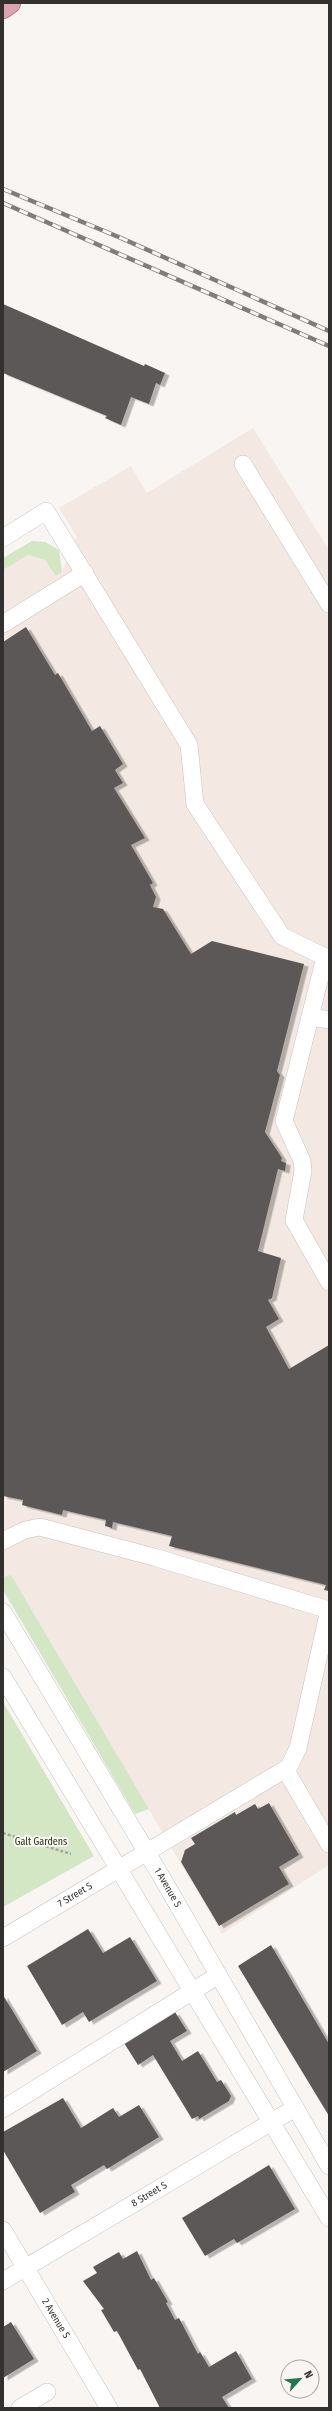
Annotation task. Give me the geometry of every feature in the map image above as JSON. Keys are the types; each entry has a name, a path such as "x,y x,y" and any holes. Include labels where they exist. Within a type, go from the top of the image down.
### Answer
{"main road":[{"path":"3,8 10,3"}],"street":[{"path":"243,464 329,604"},
{"path":"3,538 46,511 189,745 195,804 282,936 325,957 284,1121 302,1161 303,1171 294,1220 329,1282"},
{"path":"3,624 85,573"},
{"path":"310,1017 329,1020"},
{"path":"3,1541 25,1530 40,1527 154,1557 329,1610 298,1748 294,1758 285,1770 329,1844"},
{"name":"1 Avenue S","path":"3,1612 146,1851 217,1976 329,2166"},
{"path":"3,1677 272,2120 329,2218"},
{"name":"7 Street S","path":"3,1938 146,1851 285,1770"},
{"path":"3,2109 217,1976"},
{"name":"8 Street S","path":"3,2281 272,2120 295,2108"},
{"name":"2 Avenue S","path":"3,2230 109,2408"},
{"path":"20,2408 47,2392"}],"path":[{"path":"3,1833 71,1854"}],"shaded area":[{"path":"253,428 329,550 329,1865 222,1934 11,1575 3,1577 3,570 28,555 45,560 56,576 62,572 77,537 59,508 131,466 147,493"}],"green space":[{"path":"32,541 45,542 59,550 62,572 56,576 45,560 28,555 3,570 3,558"},
{"path":"11,1575 149,1809 135,1814 3,1590 3,1577"},
{"name":"Galt Gardens","path":"3,1702 94,1856 3,1907"}],"building":[{"path":"3,304 144,366 145,364 165,373 160,385 156,383 149,404 131,397 121,425 105,418 107,416 3,373"},
{"path":"26,627 55,675 58,673 92,731 100,726 123,764 115,770 123,783 114,788 145,838 131,845 153,883 150,885 156,897 153,907 163,909 191,954 212,941 304,964 277,1071 280,1075 265,1132 282,1158 281,1161 286,1163 285,1171 278,1169 258,1251 281,1258 272,1298 268,1300 279,1319 266,1327 289,1369 329,1345 329,1591 324,1590 326,1585 169,1546 172,1536 113,1522 112,1528 105,1526 106,1520 63,1510 62,1515 22,1505 23,1500 3,1496 3,642"},
{"path":"269,1803 299,1855 279,1867 289,1884 219,1926 181,1862 185,1850 195,1844 191,1838 235,1812 236,1815 255,1804 258,1809"},
{"path":"88,1929 103,1953 130,1937 157,1981 89,2022 83,2012 62,2025 27,1966"},
{"path":"271,1945 329,2044 329,2116 238,1966"},
{"path":"3,1995 37,2051 3,2072"},
{"path":"175,2012 187,2031 170,2041 182,2061 198,2051 217,2082 221,2080 231,2096 229,2101 199,2119 198,2116 192,2119 153,2055 138,2065 124,2043"},
{"path":"63,2098 81,2128 113,2108 119,2117 139,2105 159,2137 107,2169 104,2165 71,2185 75,2192 40,2213 3,2150 3,2132"},
{"path":"269,2165 295,2209 237,2243 234,2239 205,2256 182,2218"},
{"path":"137,2251 151,2280 154,2278 168,2302 166,2303 175,2320 179,2318 198,2354 200,2352 209,2367 236,2351 252,2379 222,2397 229,2408 160,2408 140,2369 138,2370 117,2331 114,2332 101,2310 104,2309 83,2281 97,2273 93,2267 119,2252 123,2259"},
{"path":"11,2322 34,2359 3,2378 3,2327"}],"railway":[{"path":"3,189 121,238 329,331"},
{"path":"3,203 329,346"}]}
